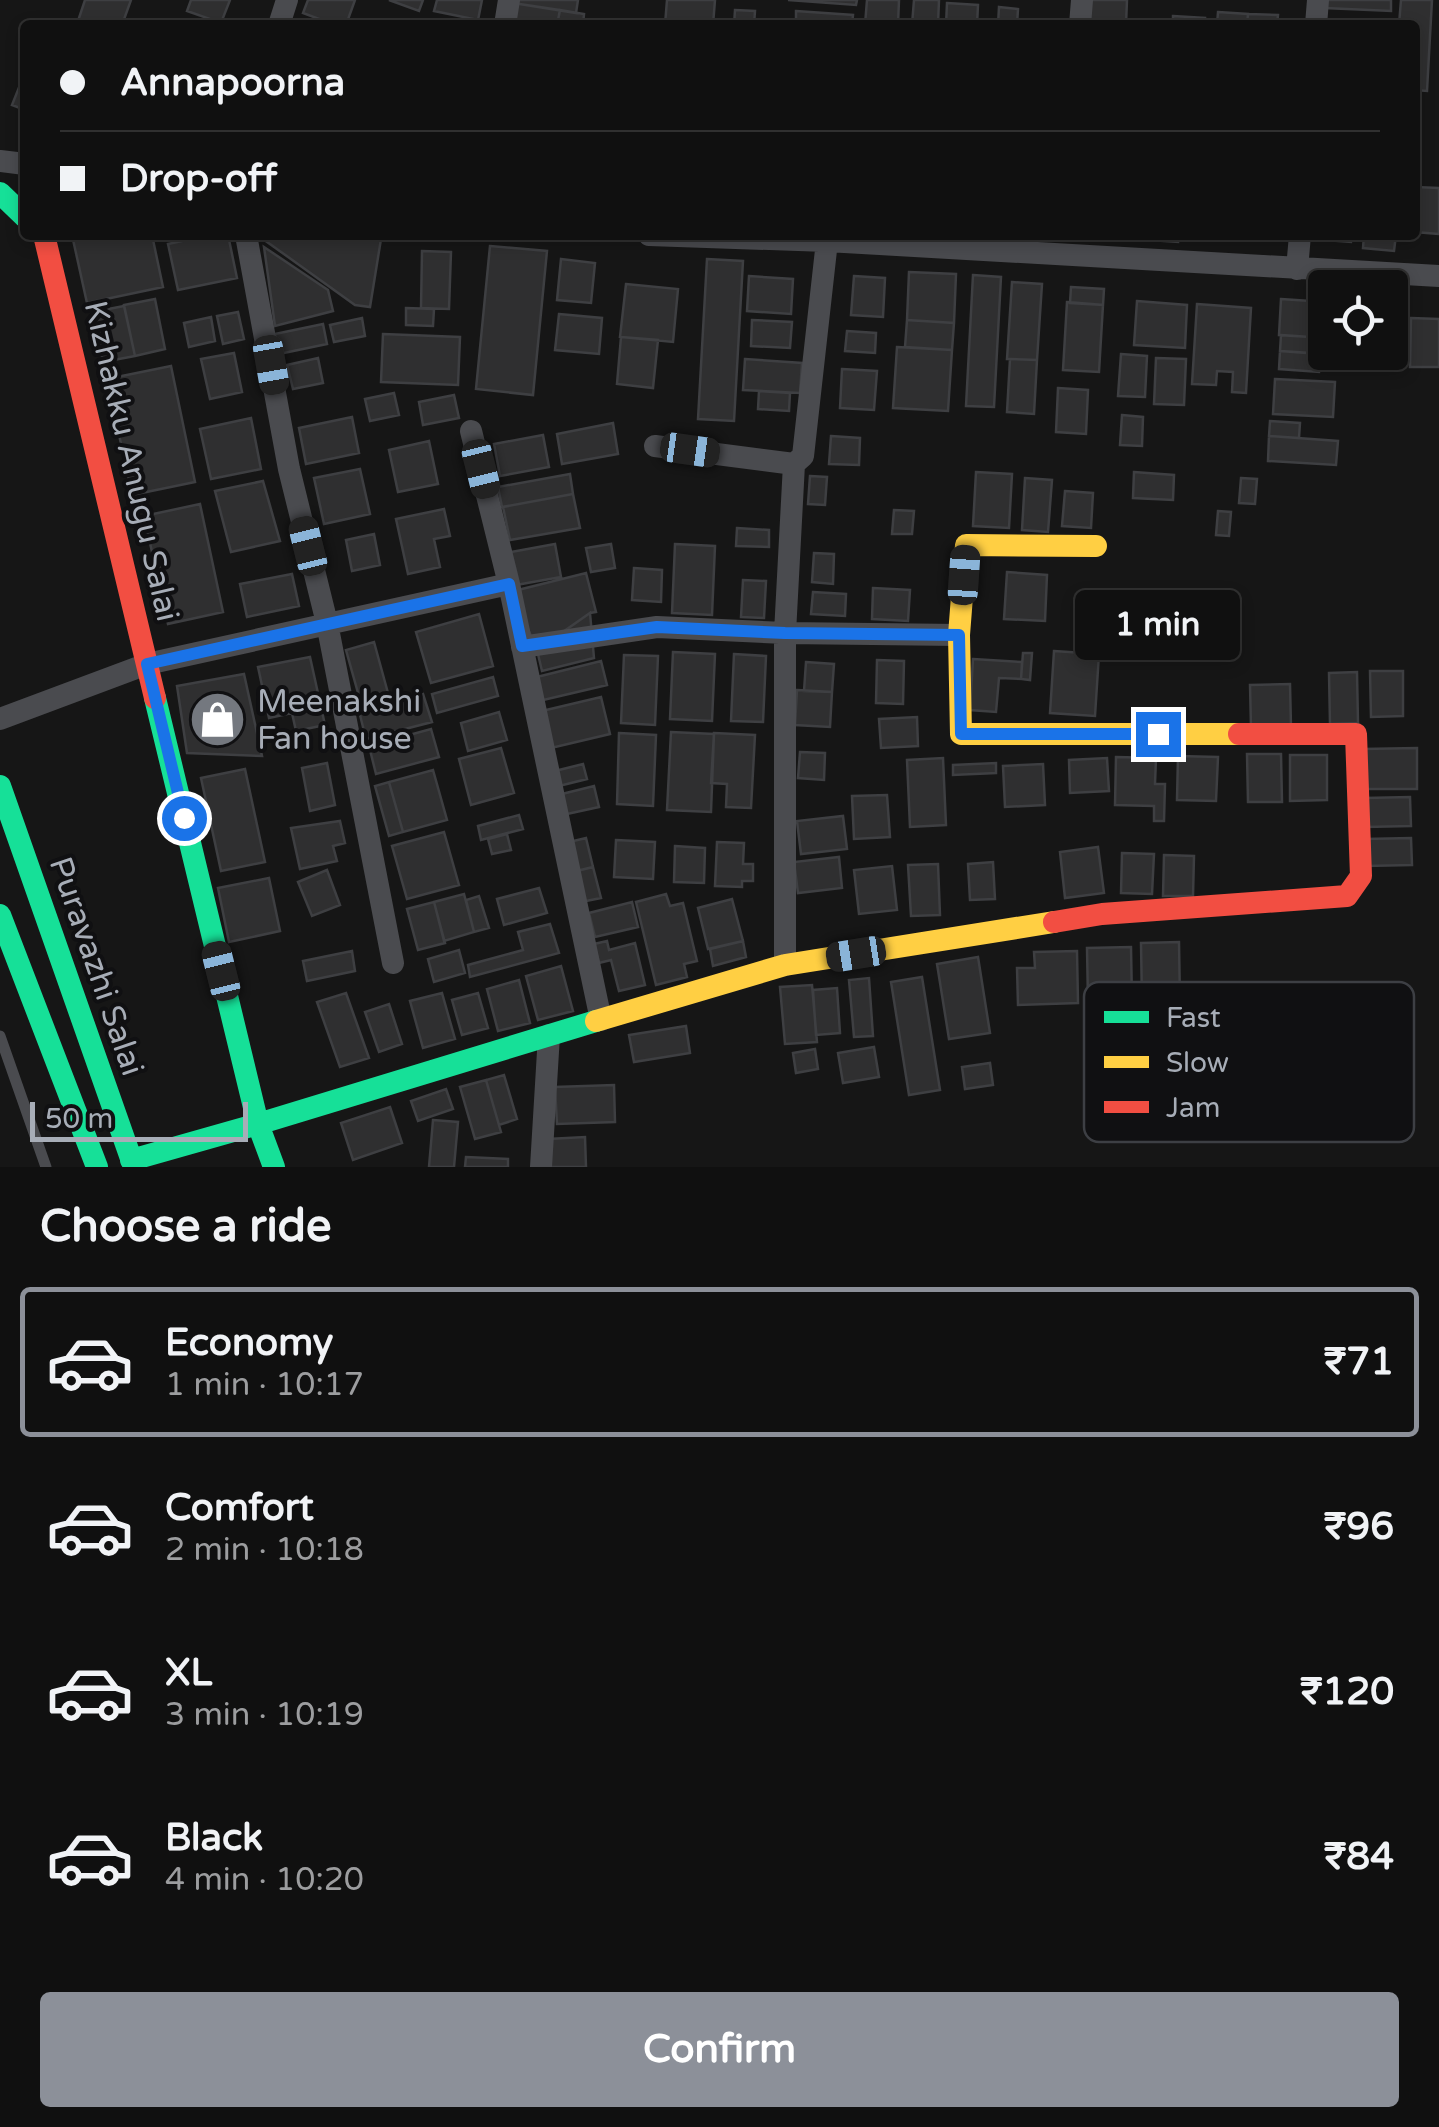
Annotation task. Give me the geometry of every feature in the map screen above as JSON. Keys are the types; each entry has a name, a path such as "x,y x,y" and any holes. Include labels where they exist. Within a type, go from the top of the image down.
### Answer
{"street":[{"path":"0,193 20,212"},
{"name":"Kizhakku Anugu Salai","path":"45,240 258,1124 274,1167"},
{"path":"247,240 289,469 327,624 393,963"},
{"path":"798,240 1439,276"},
{"path":"1297,268 1300,240"},
{"path":"785,965 785,633 794,464 803,456 828,241"},
{"path":"471,430 509,584 601,1020"},
{"path":"656,446 794,464"},
{"path":"132,1164 282,1114 785,965 1102,914 1347,896 1362,876 1356,734 961,734 959,635 966,545 1096,546"},
{"path":"0,719 147,664 509,584"},
{"path":"522,646 657,627 959,635"},
{"name":"Puravazhi Salai","path":"0,786 132,1164"},
{"path":"0,916 97,1167"},
{"path":"541,1167 549,1035"}],"lane":[{"path":"0,1036 46,1167"}],"building":[{"path":"85,0 131,0 124,20 78,20"},
{"path":"191,0 230,0 222,20 187,11"},
{"path":"308,0 355,0 348,20 322,20 303,13"},
{"path":"389,0 423,0 419,11"},
{"path":"437,0 482,0 478,20 434,11"},
{"path":"578,0 576,13 513,3"},
{"path":"667,0 715,0 713,20 665,20"},
{"path":"788,0 857,0 856,5"},
{"path":"867,0 899,0 898,20 865,20"},
{"path":"914,0 939,0 938,20 912,20"},
{"path":"1088,0 1127,0 1126,20 1087,20"},
{"path":"1326,0 1391,0 1391,11 1325,8"},
{"path":"1401,0 1432,0 1427,91 1420,90 1420,20 1399,20"},
{"path":"513,3 560,10 558,20 511,20"},
{"path":"947,3 978,5 977,20 946,20"},
{"path":"999,7 1018,9 1017,20 998,20"},
{"path":"560,10 584,14 583,20 558,20"},
{"path":"735,10 755,11 754,20 734,20"},
{"path":"796,11 853,15 852,20 796,20"},
{"path":"1218,12 1248,14 1247,20 1217,20"},
{"path":"1248,14 1278,15 1278,20 1247,20"},
{"path":"1173,16 1205,18 1205,20 1173,20"},
{"path":"20,85 20,108 12,105"},
{"path":"1420,187 1439,188 1439,234 1420,232"},
{"path":"73,240 153,240 163,287 87,303"},
{"path":"229,240 237,278 178,290 168,244"},
{"path":"264,240 381,240 370,307 355,305"},
{"path":"1364,240 1395,240 1394,251 1363,248"},
{"path":"490,246 547,251 533,395 476,389"},
{"path":"264,247 328,290 333,311 275,326"},
{"path":"422,251 451,252 449,309 421,308"},
{"path":"561,259 595,263 591,303 557,300"},
{"path":"707,259 743,261 734,421 698,419"},
{"path":"909,272 956,274 954,323 907,320"},
{"path":"973,275 1001,277 994,407 966,406"},
{"path":"749,276 793,279 791,314 747,311"},
{"path":"854,276 885,278 883,317 851,315"},
{"path":"1012,282 1042,284 1037,360 1007,359"},
{"path":"626,284 678,289 673,342 620,337"},
{"path":"1071,287 1104,289 1103,305 1070,303"},
{"path":"155,299 165,349 135,356 124,305"},
{"path":"1281,299 1308,301 1308,337 1279,335"},
{"path":"1137,301 1187,305 1185,348 1134,345"},
{"path":"1067,302 1103,305 1099,372 1063,370"},
{"path":"1197,304 1251,308 1246,393 1232,392 1233,372 1217,371 1216,385 1192,384"},
{"path":"124,306 135,356 103,362 93,312"},
{"path":"406,308 434,309 433,326 406,325"},
{"path":"238,312 244,339 223,344 217,316"},
{"path":"559,314 602,318 599,354 555,350"},
{"path":"211,317 215,341 189,347 184,323"},
{"path":"362,318 365,336 334,342 330,325"},
{"path":"1411,318 1439,319 1439,367 1410,367"},
{"path":"752,320 792,322 790,348 751,346"},
{"path":"907,320 954,323 952,350 905,347"},
{"path":"323,324 327,344 279,354 275,334"},
{"path":"847,331 876,333 875,353 845,351"},
{"path":"383,334 460,337 458,385 381,382"},
{"path":"1281,335 1308,337 1308,353 1280,351"},
{"path":"621,337 658,340 653,388 617,384"},
{"path":"897,347 952,350 948,411 893,408"},
{"path":"1280,351 1308,353 1308,370 1319,370 1319,372 1279,369"},
{"path":"234,353 242,392 210,399 201,359"},
{"path":"1121,354 1147,356 1145,397 1118,396"},
{"path":"318,358 323,383 293,389 287,365"},
{"path":"1156,358 1186,359 1184,405 1154,404"},
{"path":"745,359 802,363 800,393 743,390"},
{"path":"1010,359 1037,360 1034,414 1007,412"},
{"path":"171,366 195,482 132,495 107,379"},
{"path":"842,369 877,371 874,410 840,408"},
{"path":"1275,379 1335,382 1333,417 1273,414"},
{"path":"1058,388 1088,390 1086,434 1056,432"},
{"path":"759,391 790,393 789,411 758,409"},
{"path":"394,393 399,415 370,421 365,399"},
{"path":"454,395 459,418 423,425 419,402"},
{"path":"1122,415 1143,417 1142,446 1120,445"},
{"path":"352,417 359,453 306,464 299,428"},
{"path":"251,418 261,469 211,479 200,429"},
{"path":"1270,421 1300,423 1299,438 1269,436"},
{"path":"613,423 618,454 562,464 557,434"},
{"path":"543,435 549,467 500,476 494,444"},
{"path":"831,436 860,438 859,465 829,464"},
{"path":"1269,436 1338,441 1336,465 1268,461"},
{"path":"429,441 438,484 398,492 389,450"},
{"path":"360,469 370,514 324,524 314,478"},
{"path":"976,472 1012,474 1009,528 973,526"},
{"path":"1134,472 1174,475 1173,500 1133,498"},
{"path":"570,474 573,494 502,507 498,487"},
{"path":"810,476 827,477 825,505 808,504"},
{"path":"1025,478 1052,480 1048,532 1022,530"},
{"path":"1241,478 1257,479 1255,504 1239,503"},
{"path":"263,481 280,541 231,552 215,491"},
{"path":"1065,491 1093,493 1091,528 1062,526"},
{"path":"573,494 580,528 510,540 503,507"},
{"path":"200,504 223,612 168,624 144,516"},
{"path":"444,509 450,536 434,539 440,567 408,574 396,519"},
{"path":"894,510 914,511 912,534 892,534"},
{"path":"1218,511 1231,512 1229,536 1216,535"},
{"path":"737,528 769,530 769,547 736,546"},
{"path":"374,534 380,565 352,571 346,540"},
{"path":"555,544 561,577 516,585 511,552"},
{"path":"611,544 615,568 591,572 586,548"},
{"path":"675,544 715,546 712,615 672,613"},
{"path":"814,553 834,554 833,584 812,582"},
{"path":"634,568 662,570 661,602 632,600"},
{"path":"1007,572 1047,575 1045,621 1004,619"},
{"path":"586,573 596,612 537,650 518,590"},
{"path":"292,574 299,606 247,617 240,584"},
{"path":"743,580 766,581 764,618 741,617"},
{"path":"873,588 910,590 908,621 872,619"},
{"path":"813,592 846,594 845,616 811,614"},
{"path":"590,613 594,658 542,671 537,650"},
{"path":"479,614 493,666 431,683 416,632"},
{"path":"374,642 388,693 360,700 346,650"},
{"path":"1054,651 1099,654 1095,716 1050,713"},
{"path":"673,652 715,654 712,721 670,719"},
{"path":"1023,653 1032,653 1030,680 1021,679"},
{"path":"734,654 766,656 763,722 731,721"},
{"path":"624,655 658,656 655,725 621,723"},
{"path":"310,657 325,725 296,731 292,713 269,718 258,667"},
{"path":"973,659 1022,662 1021,679 999,678 996,712 970,710"},
{"path":"877,660 904,661 903,704 876,703"},
{"path":"601,661 607,685 539,701 533,678"},
{"path":"806,662 834,664 832,692 804,691"},
{"path":"1370,671 1403,671 1403,716 1371,717"},
{"path":"1357,672 1358,723 1330,724 1329,673"},
{"name":"Meenakshi Fan house","path":"244,674 262,756 187,753 177,686"},
{"path":"493,677 498,696 437,713 432,694"},
{"path":"1290,684 1291,727 1251,727 1250,685"},
{"path":"797,690 832,692 830,727 795,725"},
{"path":"423,694 432,722 366,739 359,711"},
{"path":"601,697 610,734 551,748 542,711"},
{"path":"499,712 507,740 468,751 461,723"},
{"path":"917,717 918,746 881,748 879,719"},
{"path":"431,729 439,757 376,774 369,746"},
{"path":"671,732 714,734 711,812 667,810"},
{"path":"619,733 656,735 653,806 617,804"},
{"path":"714,733 755,735 751,808 726,807 727,784 711,783"},
{"path":"501,748 514,793 471,805 459,759"},
{"path":"1417,748 1417,789 1364,789 1363,749"},
{"path":"800,752 825,753 824,780 798,778"},
{"path":"1247,754 1281,754 1282,802 1248,802"},
{"path":"1290,755 1327,755 1327,800 1290,801"},
{"path":"1178,756 1218,757 1216,801 1177,800"},
{"path":"1116,757 1156,758 1155,784 1165,784 1164,821 1154,821 1154,806 1115,805"},
{"path":"943,758 946,825 910,827 907,760"},
{"path":"1107,758 1109,791 1070,793 1069,760"},
{"path":"327,763 335,805 310,811 302,768"},
{"path":"996,763 996,773 953,775 953,765"},
{"path":"583,764 587,779 559,786 555,771"},
{"path":"1043,764 1045,805 1005,807 1003,766"},
{"path":"245,769 265,862 221,871 201,778"},
{"path":"433,770 447,820 403,832 389,782"},
{"path":"389,782 403,832 389,836 375,786"},
{"path":"594,786 599,807 567,814 562,794"},
{"path":"887,795 890,837 854,839 852,796"},
{"path":"1410,797 1411,826 1365,827 1365,798"},
{"path":"519,815 523,829 481,840 478,826"},
{"path":"843,816 847,849 801,854 797,821"},
{"path":"340,821 345,843 333,846 337,861 300,869 291,828"},
{"path":"444,832 459,885 407,899 392,846"},
{"path":"507,834 511,850 492,854 488,839"},
{"path":"586,838 593,867 572,872 565,843"},
{"path":"1411,838 1412,865 1365,866 1365,839"},
{"path":"616,840 655,842 653,879 614,877"},
{"path":"717,842 744,843 743,864 753,864 753,881 742,881 742,887 715,886"},
{"path":"675,846 705,848 704,883 674,882"},
{"path":"1098,847 1104,893 1065,898 1060,852"},
{"path":"1122,853 1154,854 1152,894 1121,893"},
{"path":"1164,855 1194,856 1193,896 1163,896"},
{"path":"839,857 842,888 798,893 794,862"},
{"path":"993,862 995,899 970,900 968,864"},
{"path":"938,864 940,915 911,916 908,865"},
{"path":"892,866 897,910 859,914 854,870"},
{"path":"593,867 601,898 581,902 573,872"},
{"path":"327,870 340,905 312,916 298,882"},
{"path":"269,878 280,931 229,942 218,888"},
{"path":"539,888 547,913 504,925 497,899"},
{"path":"464,894 474,932 444,941 434,902"},
{"path":"666,894 670,906 683,903 697,961 684,964 687,977 656,985 636,902"},
{"path":"479,896 489,928 474,932 466,900"},
{"path":"732,899 743,941 708,949 698,908"},
{"path":"434,902 445,943 418,950 407,909"},
{"path":"632,902 638,927 595,937 589,913"},
{"path":"550,924 559,953 470,977 468,965 523,950 518,932"},
{"path":"607,941 609,950 635,943 645,985 619,991 611,960 599,963 594,944"},
{"path":"743,941 746,957 713,966 710,949"},
{"path":"1179,942 1180,982 1142,982 1141,943"},
{"path":"1131,947 1132,982 1088,982 1087,948"},
{"path":"459,950 465,973 434,982 428,959"},
{"path":"352,951 355,971 307,981 303,961"},
{"path":"1077,951 1078,1003 1018,1005 1017,968 1035,968 1034,952"},
{"path":"978,957 990,1033 949,1039 937,964"},
{"path":"561,966 573,1011 538,1020 526,976"},
{"path":"922,977 940,1090 909,1095 891,982"},
{"path":"869,978 873,1036 854,1037 849,980"},
{"path":"519,980 530,1023 498,1031 487,989"},
{"path":"812,985 817,1042 785,1044 780,987"},
{"path":"837,988 840,1033 816,1035 813,990"},
{"path":"346,993 369,1058 340,1067 317,1002"},
{"path":"442,993 455,1039 423,1048 410,1001"},
{"path":"478,993 488,1028 462,1035 452,1000"},
{"path":"389,1004 402,1044 379,1052 365,1012"},
{"path":"686,1026 690,1053 634,1062 629,1035"},
{"path":"874,1047 879,1077 843,1083 838,1053"},
{"path":"815,1049 818,1069 796,1073 793,1053"},
{"path":"990,1063 993,1085 965,1089 962,1067"},
{"path":"504,1075 517,1119 499,1125 486,1080"},
{"path":"486,1080 501,1132 475,1139 460,1087"},
{"path":"614,1085 615,1122 557,1124 555,1087"},
{"path":"446,1089 453,1109 418,1121 411,1101"},
{"path":"390,1107 402,1143 353,1160 341,1123"},
{"path":"433,1120 458,1122 454,1167 429,1167"},
{"path":"585,1137 586,1167 549,1167 548,1139"},
{"path":"466,1157 508,1159 508,1167 465,1167"}],"traffic: fast":[{"path":"0,193 20,212"},
{"path":"155,698 258,1124 274,1167"},
{"path":"0,786 134,1167"},
{"path":"0,915 97,1167"},
{"path":"131,1160 596,1021"}],"traffic: slow":[{"path":"1096,546 966,545 959,635 961,734 1239,734"},
{"path":"596,1021 785,965 1054,922"}],"traffic: jam":[{"path":"45,240 155,698"},
{"path":"1054,922 1102,914 1347,896 1361,876 1356,734 1239,734"}],"place":[{"name":"Meenakshi Fan house","path":"218,719"}],"route":[{"path":"184,818 147,664 509,584 522,646 657,627 959,635 961,734 1158,734"}]}
